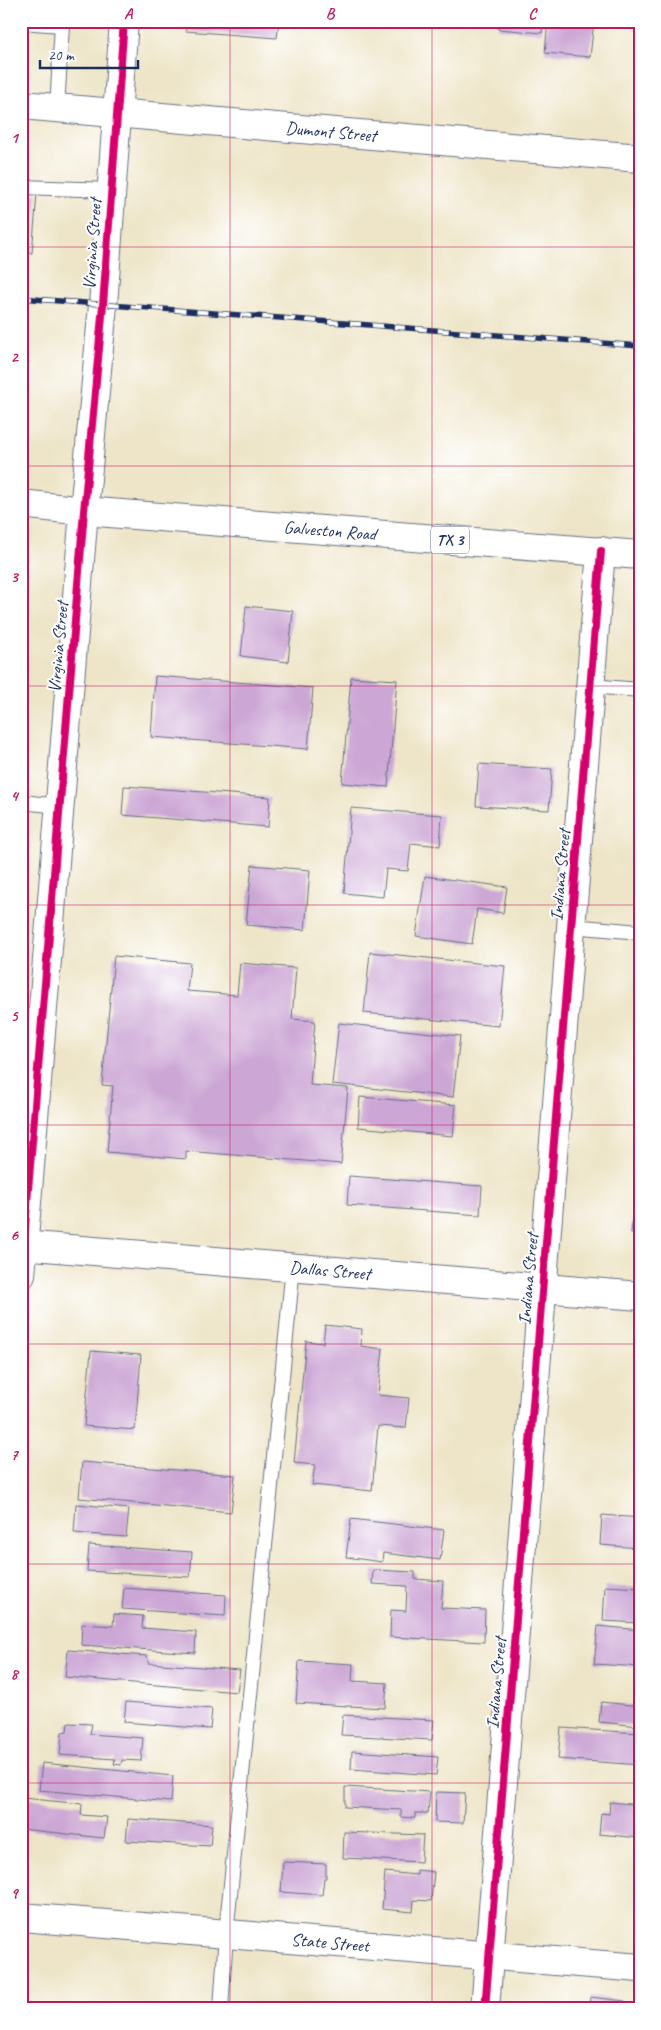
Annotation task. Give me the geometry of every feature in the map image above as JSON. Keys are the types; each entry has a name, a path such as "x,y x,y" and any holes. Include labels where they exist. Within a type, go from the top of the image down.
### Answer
{"street":[{"name":"Virginia Street","path":"21,1275 84,511 103,305 124,21"},
{"name":"Dumont Street","path":"21,105 640,158"},
{"name":"Galveston Road","path":"21,504 84,511 640,554"},
{"name":"Indiana Street","path":"485,2009 601,551"},
{"name":"Dallas Street","path":"22,1245 640,1296"},
{"name":"State Street","path":"21,1916 640,1968"}],"lane":[{"path":"21,22 62,25 57,108"},
{"path":"21,187 111,190"},
{"path":"590,686 640,690"},
{"path":"21,802 60,806"},
{"path":"571,926 640,932"},
{"path":"221,2009 226,1934 293,1267"}],"building":[{"path":"186,21 279,21 277,38 186,31"},
{"path":"498,21 543,21 542,33 498,29"},
{"path":"548,21 594,21 590,57 545,53"},
{"path":"21,193 37,194 32,253 21,252"},
{"path":"246,606 293,611 288,662 241,656"},
{"path":"155,676 313,688 308,749 151,737"},
{"path":"351,677 397,680 388,787 342,783"},
{"path":"479,764 552,769 549,810 476,806"},
{"path":"124,786 270,797 268,827 122,815"},
{"path":"351,808 442,815 440,846 411,843 408,871 386,869 383,897 344,893"},
{"path":"252,865 310,870 305,930 246,925"},
{"path":"425,876 507,887 503,913 477,909 472,944 416,936"},
{"path":"370,952 505,966 499,1026 364,1013"},
{"path":"114,956 190,963 187,991 237,995 240,963 296,968 292,1019 315,1021 310,1085 348,1088 341,1164 186,1151 186,1159 107,1152 113,1086 102,1085"},
{"path":"339,1023 460,1036 453,1097 332,1084"},
{"path":"360,1097 456,1105 453,1136 358,1127"},
{"path":"638,1166 640,1166 640,1234 631,1233"},
{"path":"349,1176 482,1186 480,1215 347,1205"},
{"path":"325,1325 362,1329 361,1346 383,1349 378,1395 409,1398 406,1428 378,1426 372,1491 312,1485 315,1465 294,1463 306,1341 323,1343"},
{"path":"91,1351 141,1355 135,1430 84,1426"},
{"path":"82,1462 235,1475 231,1512 79,1498"},
{"path":"76,1504 129,1509 126,1537 74,1533"},
{"path":"602,1515 640,1518 640,1548 600,1545"},
{"path":"351,1519 444,1530 440,1560 383,1553 382,1562 346,1557"},
{"path":"89,1545 192,1552 190,1577 87,1571"},
{"path":"373,1570 415,1572 415,1579 443,1581 441,1608 485,1610 484,1642 390,1637 391,1610 406,1611 407,1586 372,1584"},
{"path":"605,1586 640,1588 640,1623 603,1621"},
{"path":"124,1588 226,1595 225,1616 122,1609"},
{"path":"114,1614 143,1616 142,1628 196,1632 195,1653 81,1645 82,1624 113,1626"},
{"path":"598,1626 640,1630 640,1667 594,1664"},
{"path":"68,1650 147,1656 148,1663 240,1670 237,1692 65,1677"},
{"path":"299,1661 353,1664 352,1681 387,1683 385,1708 296,1703"},
{"path":"126,1702 212,1709 210,1729 124,1722"},
{"path":"601,1702 640,1706 640,1726 599,1722"},
{"path":"343,1715 434,1720 432,1740 341,1735"},
{"path":"68,1723 92,1724 90,1734 143,1738 141,1761 122,1760 121,1765 114,1764 115,1759 60,1755 62,1732 67,1731"},
{"path":"561,1728 640,1733 640,1765 558,1759"},
{"path":"352,1751 438,1757 436,1775 351,1769"},
{"path":"42,1763 173,1776 171,1802 39,1790"},
{"path":"345,1787 430,1792 428,1813 415,1813 415,1818 401,1817 401,1810 345,1807"},
{"path":"436,1792 465,1793 463,1823 435,1822"},
{"path":"23,1798 82,1804 81,1815 107,1817 104,1838 21,1829"},
{"path":"610,1802 640,1805 640,1838 599,1834 601,1813 609,1814"},
{"path":"128,1819 212,1825 210,1846 126,1841"},
{"path":"344,1832 423,1835 421,1862 343,1858"},
{"path":"283,1862 326,1864 326,1878 324,1878 322,1895 281,1892"},
{"path":"417,1870 434,1872 431,1901 414,1900 413,1912 382,1909 385,1872 417,1875"},
{"path":"590,1997 625,2001 624,2009 589,2009"}],"railway":[{"path":"21,298 640,346"}],"cycle path":[{"path":"21,1275 84,511 103,305 124,21"},
{"path":"485,2009 601,551"}]}
